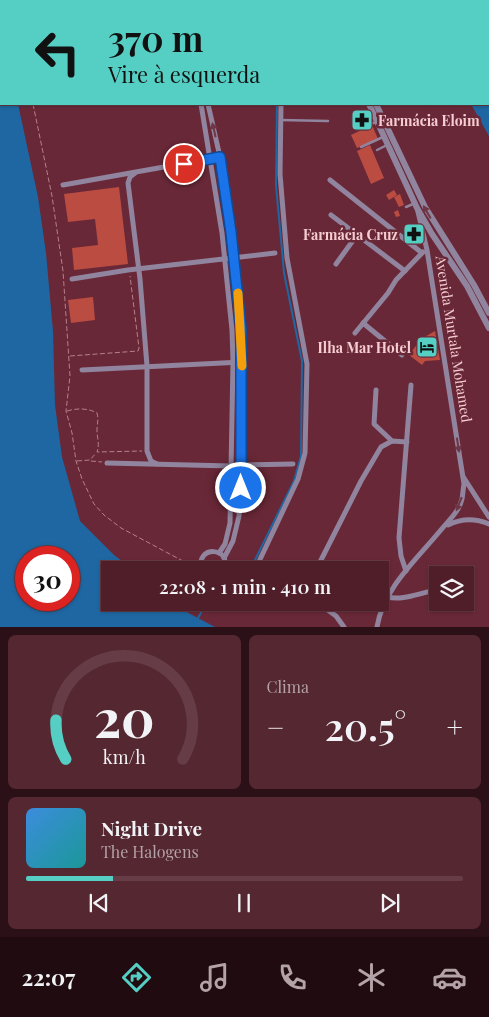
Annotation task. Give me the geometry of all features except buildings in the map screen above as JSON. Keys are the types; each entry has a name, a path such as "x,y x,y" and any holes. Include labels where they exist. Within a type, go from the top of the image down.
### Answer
{"street":[{"path":"201,105 225,259 232,330 230,523 225,544 219,553"},
{"path":"208,105 220,157 234,258 241,328 241,488 238,526 224,558"},
{"path":"260,561 298,479 305,453 307,364 286,258 280,174 281,105"},
{"name":"Avenida Murtala Mohamed","path":"370,105 416,205 432,234 467,286 489,328"},
{"name":"Avenida Murtala Mohamed","path":"376,105 424,208 474,285 489,313"},
{"path":"63,185 220,157"},
{"path":"135,172 130,177 128,183 147,366 147,451 151,461 157,464"},
{"path":"330,180 424,251 396,280 355,334"},
{"name":"Avenida Murtala Mohamed","path":"416,205 462,475"},
{"path":"331,215 405,271"},
{"path":"336,264 357,236"},
{"path":"72,279 130,270 275,253"},
{"path":"363,323 402,355"},
{"path":"82,370 242,362"},
{"path":"406,571 401,556 400,538 411,385"},
{"path":"376,390 374,424 392,441"},
{"path":"321,561 361,481 381,447 392,441 407,442"},
{"path":"107,462 231,466"},
{"path":"241,465 293,464"},
{"path":"462,475 489,517"},
{"path":"389,594 406,571 454,516 462,499 464,484 462,475"},
{"path":"443,527 465,519 489,524"},
{"path":"200,561 205,554 213,551 219,553 225,561"},
{"path":"389,598 402,598 429,592"},
{"path":"329,611 336,616 344,627"},
{"path":"377,627 380,611"}],"lane":[{"path":"281,120 328,121"},
{"path":"362,127 378,122"},
{"path":"361,146 384,137"},
{"path":"377,150 388,145"},
{"path":"406,207 416,205"}],"path":[{"path":"33,105 50,187 63,271 70,370 66,411 72,433 76,461 88,493 94,504 104,515 122,528 183,561"},
{"path":"50,187 63,185"},
{"path":"69,356 138,351 130,270"},
{"path":"70,370 82,370"},
{"path":"66,411 75,409 91,410 97,413 99,420 97,432 100,442 97,452 90,460"},
{"path":"97,452 147,451"},
{"path":"76,461 107,462"}],"water":[{"path":"0,105 18,105 38,197 46,253 53,331 55,405 62,457 80,521 122,561 101,561 101,611 185,611 215,627 0,627"},
{"path":"472,105 489,105 489,136"}],"waterway":[{"path":"254,561 294,481 301,456 302,361 284,273 276,186 277,105"},
{"path":"198,618 202,611"}],"slow traffic":[{"path":"238,293 242,366"}],"place":[{"name":"Farmácia Eloim","path":"362,120"},
{"name":"Farmácia Cruz","path":"414,234"},
{"name":"Ilha Mar Hotel","path":"427,347"}],"route":[{"path":"184,164 220,157 236,272 241,328 241,488"}]}
